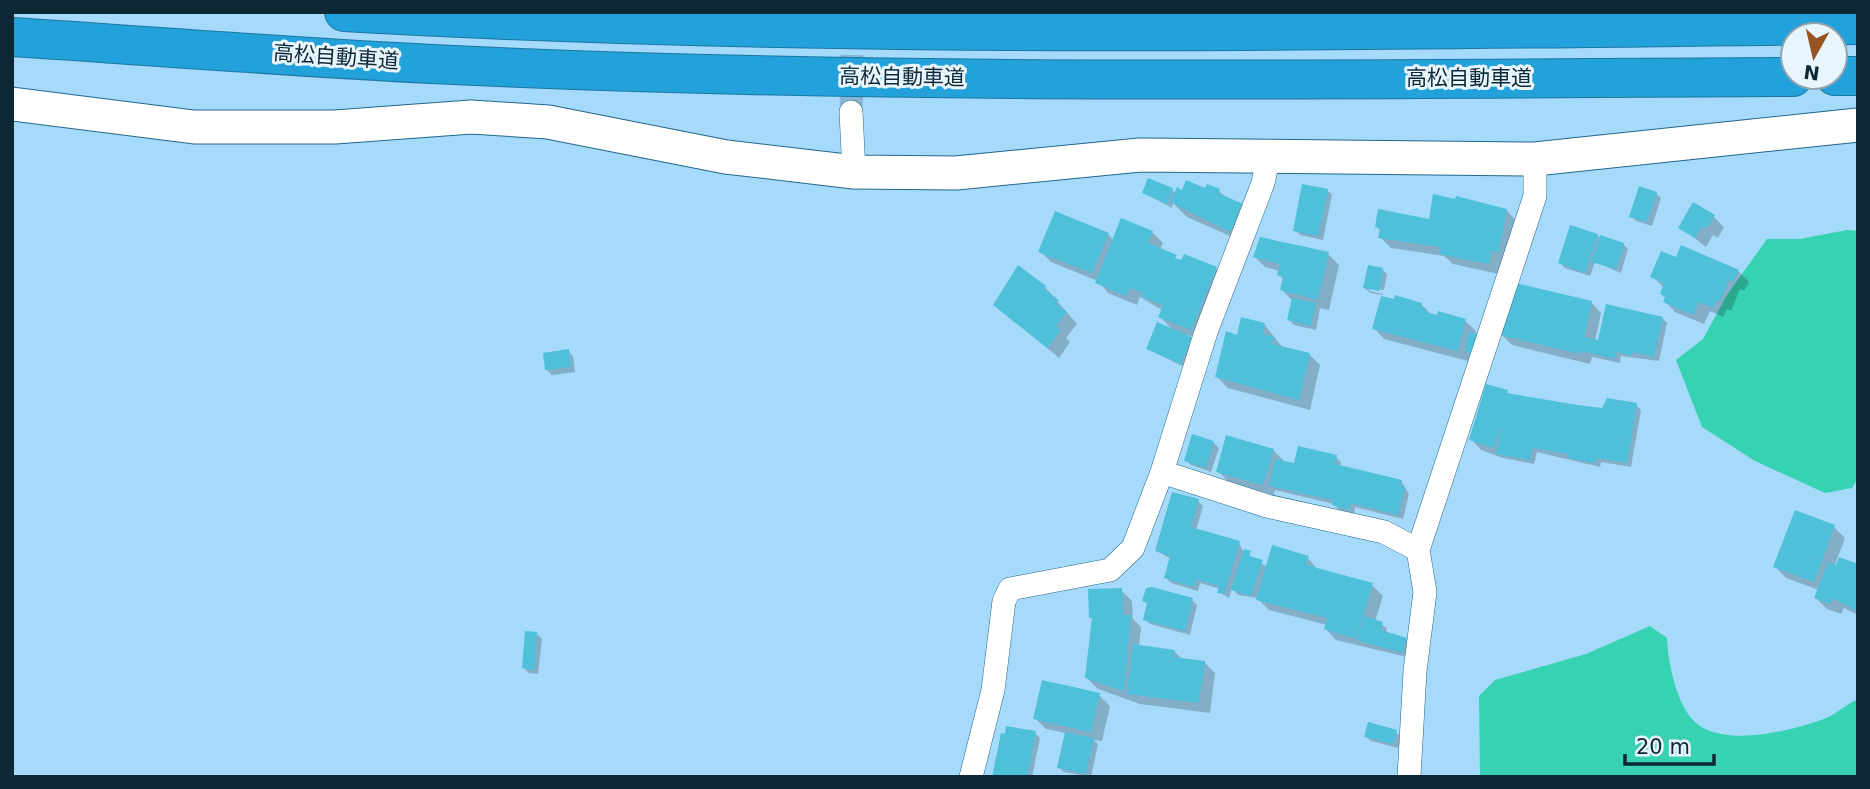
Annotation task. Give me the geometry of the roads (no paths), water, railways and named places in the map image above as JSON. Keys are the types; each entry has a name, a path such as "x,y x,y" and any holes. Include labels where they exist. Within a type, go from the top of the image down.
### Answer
{"highway":[{"path":"344,12 822,30 1131,33 1858,25"},
{"name":"高松自動車道","path":"12,37 434,64 831,76 1160,80 1779,77"}],"street":[{"path":"12,104 194,127 335,127 471,117 548,122 726,157 854,172 956,173 1140,155 1535,159 1858,125"},
{"path":"851,112 854,172"},
{"path":"971,777 993,690 1004,601 1010,589 1110,570 1133,548 1162,472 1206,332 1263,183 1269,155"},
{"path":"1409,777 1415,671 1425,592 1418,550 1535,196 1535,159"},
{"path":"1162,472 1267,506 1384,532 1418,550"}],"tunnel":[{"path":"851,112 853,19"}]}
